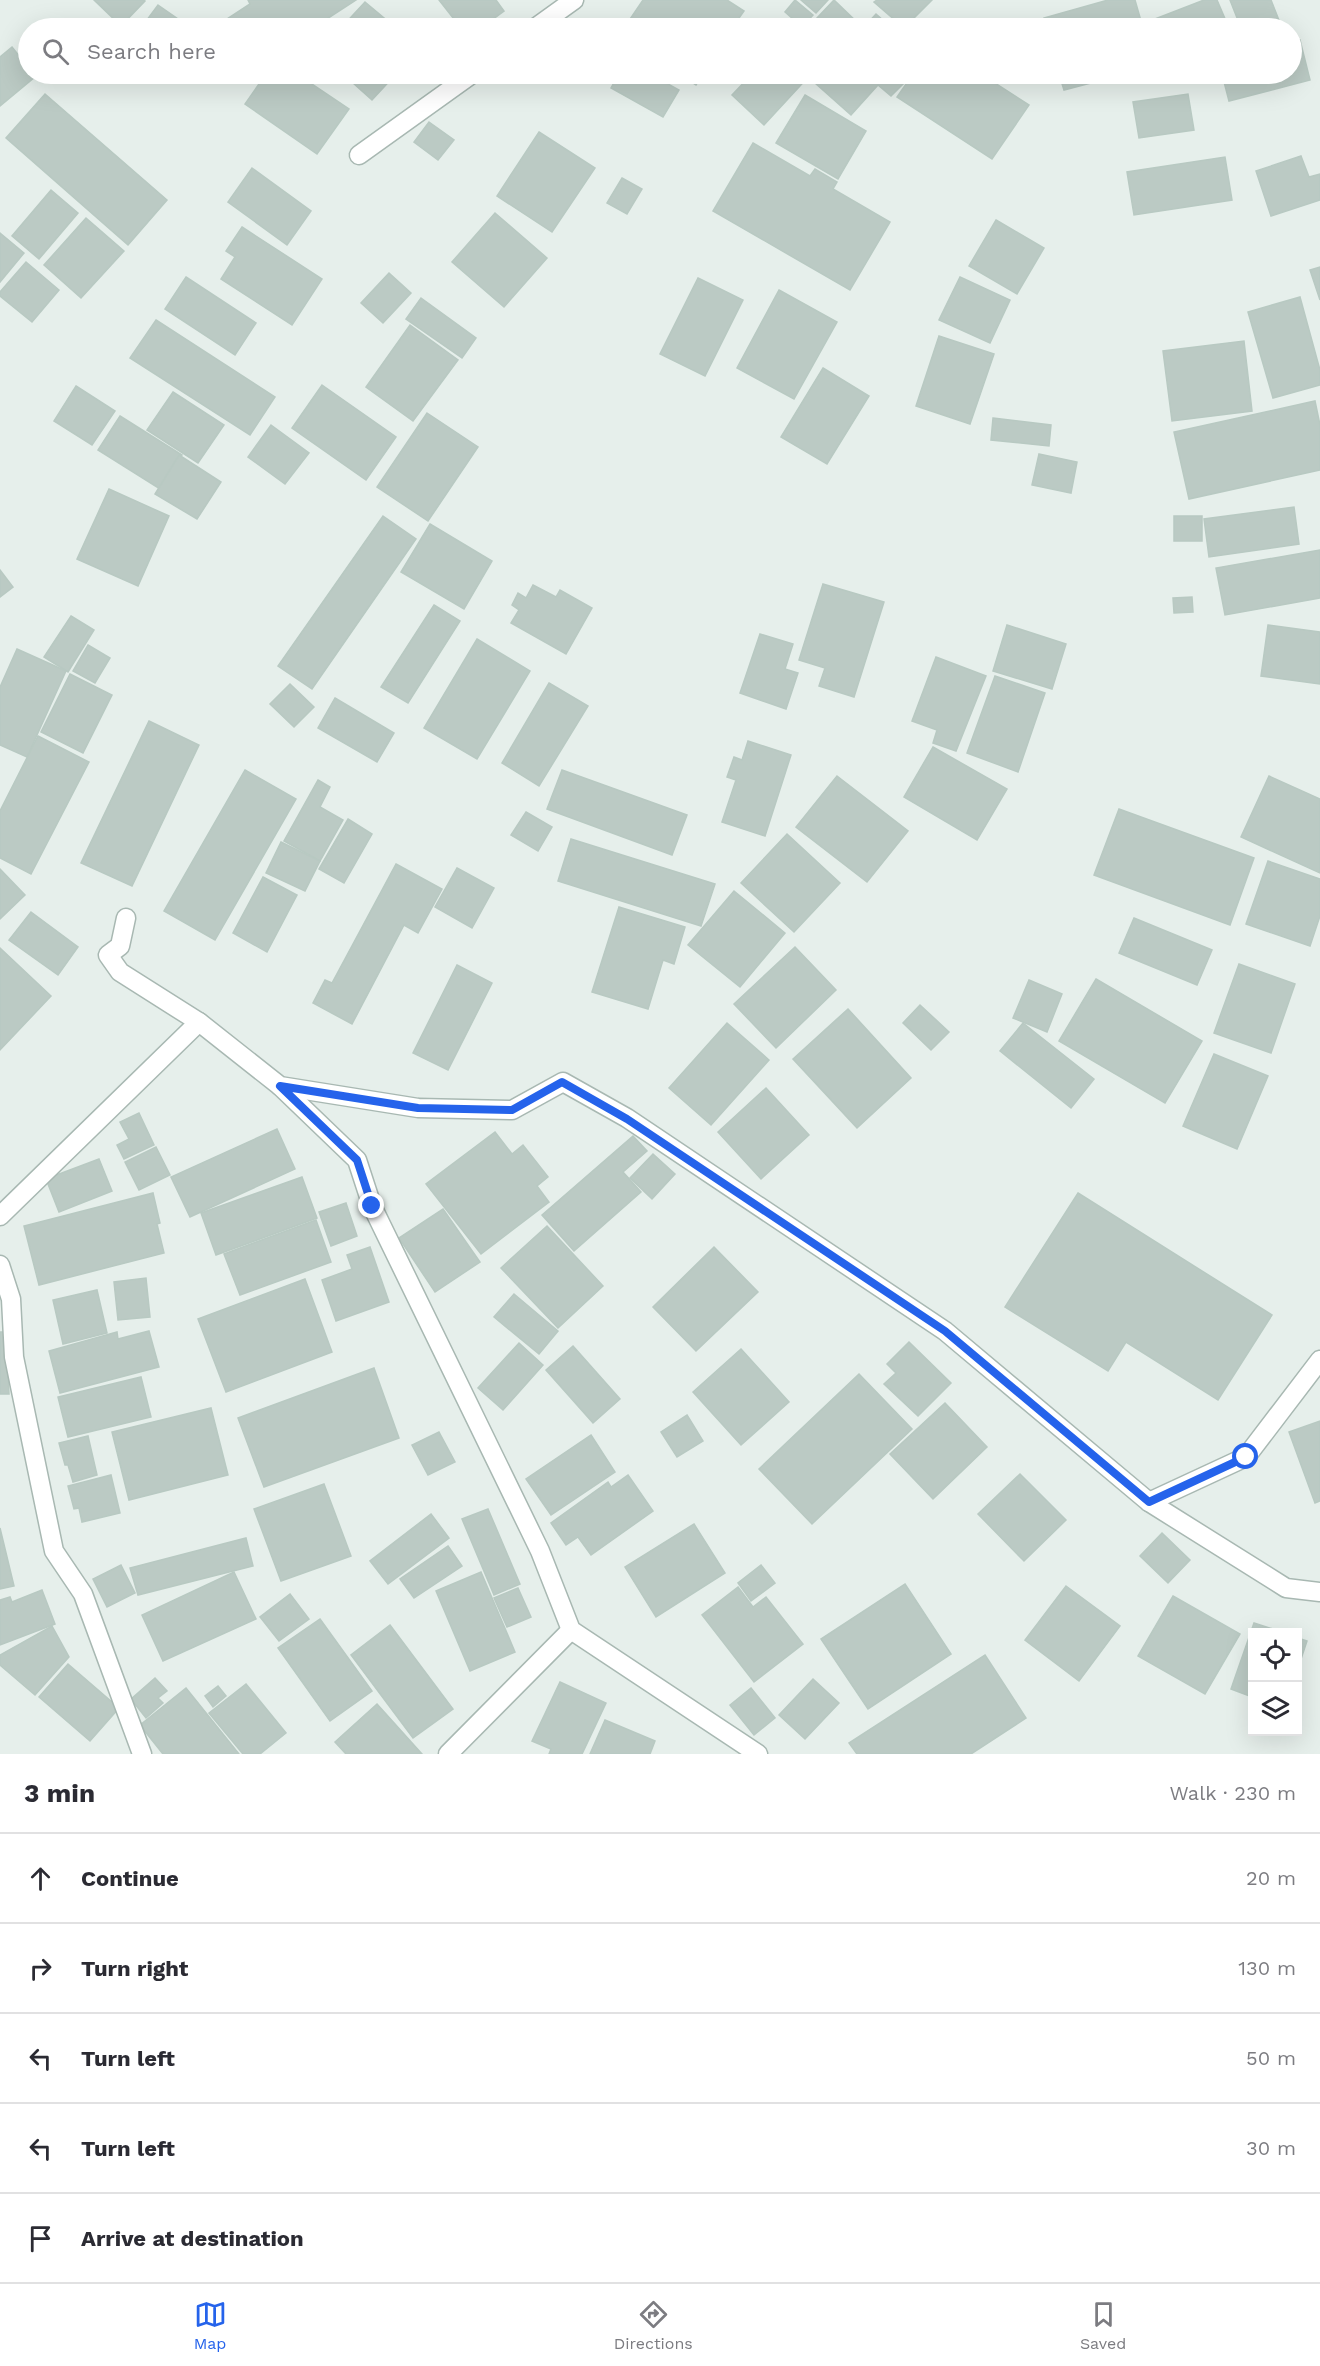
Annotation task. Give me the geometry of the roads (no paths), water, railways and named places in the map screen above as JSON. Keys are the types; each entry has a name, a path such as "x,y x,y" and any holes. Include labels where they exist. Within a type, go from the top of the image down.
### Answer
{"street":[{"path":"549,18 574,0"},
{"path":"359,155 458,84"},
{"path":"126,918 120,946 108,955 120,972 199,1022 280,1086 357,1160 372,1206 540,1551 571,1630 758,1754"},
{"path":"0,1216 199,1022"},
{"path":"280,1086 418,1108 512,1110 562,1082 627,1119 945,1331 1149,1502 1286,1588 1320,1592"},
{"path":"0,1265 11,1299 14,1357 54,1551 83,1594 142,1754"},
{"path":"1149,1502 1246,1457 1320,1360"},
{"path":"448,1754 571,1630"}]}
